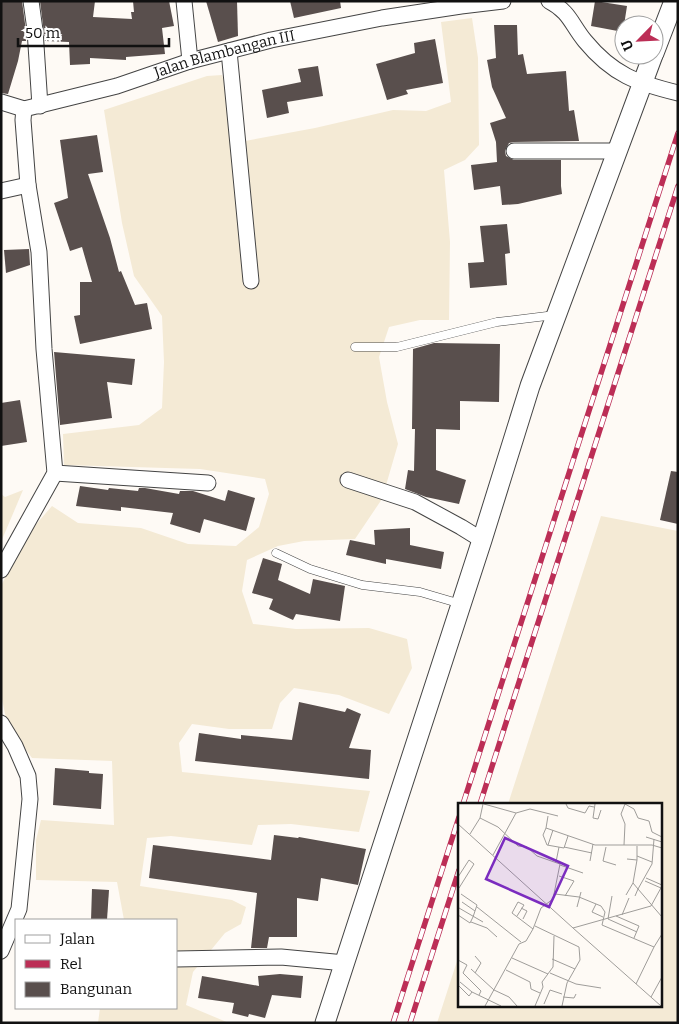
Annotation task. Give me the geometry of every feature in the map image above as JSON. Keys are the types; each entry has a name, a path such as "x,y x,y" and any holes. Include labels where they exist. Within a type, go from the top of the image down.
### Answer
{"street":[{"path":"31,1 35,30 40,106"},
{"path":"184,1 190,61"},
{"name":"Jalan Blambangan III","path":"24,109 117,86 190,61 271,40 460,4 503,1"},
{"path":"548,1 560,7 569,15 584,40 610,66 627,78 642,84 678,93"},
{"path":"664,28 674,1"},
{"path":"229,51 251,281"},
{"path":"325,1023 530,386 650,65"},
{"path":"1,102 24,109 22,120 28,185 39,252 44,349 55,473 1,570"},
{"path":"514,151 618,151"},
{"path":"1,191 28,185"},
{"path":"55,473 208,483"},
{"path":"348,480 415,502 482,540"},
{"path":"1,723 16,746 28,776 30,799 19,909 1,951"},
{"path":"178,959 281,957 345,963"}],"lane":[{"path":"355,347 398,347 497,322 557,315"},
{"path":"276,553 310,569 362,585 420,592 461,604"}],"shaded area":[{"path":"472,18 478,58 479,145 465,160 444,170 450,242 449,320 420,320 389,327 379,357 387,402 398,444 382,499 355,539 304,541 278,546 247,560 242,591 253,624 296,629 369,628 407,639 412,668 389,714 339,695 294,688 280,703 272,729 229,729 192,724 179,743 182,772 370,791 359,832 291,824 258,825 252,845 171,836 147,838 140,886 232,900 246,907 241,924 225,933 193,972 186,1005 229,1023 98,1023 100,1009 178,1009 178,919 124,919 117,882 36,880 36,840 41,820 114,825 112,761 32,758 7,724 1,694 1,586 25,537 52,506 78,523 141,528 188,544 236,546 259,527 269,494 265,479 200,469 64,465 63,434 139,425 162,408 164,362 162,316 134,276 122,223 104,110 207,76 222,75 235,122 245,141 315,128 393,110 426,111 451,102 441,22"},
{"path":"23,490 1,542 1,494 5,497"},
{"path":"601,516 678,531 678,1023 437,1023 458,958 458,1006 662,1006 662,803 508,803"}],"building":[{"path":"1,1 22,1 26,31 26,41 22,41 8,94 1,93"},
{"path":"40,1 95,1 93,17 132,19 131,12 134,12 133,1 169,1 174,26 162,28 165,54 126,57 126,60 90,58 90,64 70,65 69,42 45,41"},
{"path":"206,1 237,1 238,36 218,42"},
{"path":"290,1 340,1 341,8 294,18"},
{"path":"595,1 627,6 626,15 614,15 614,30 591,26"},
{"path":"494,25 517,25 518,55 523,54 527,74 566,71 569,111 574,110 579,141 514,142 509,143 505,151 506,156 514,160 561,160 562,194 518,204 502,205 500,186 474,190 471,165 497,162 496,142 490,123 506,118 492,87 487,60 496,58"},
{"path":"435,39 443,83 406,90 408,94 387,100 376,64 415,53 414,43"},
{"path":"318,66 323,96 287,102 289,113 267,118 262,90 301,82 298,69"},
{"path":"97,135 103,172 88,174 110,238 119,272 121,271 135,305 147,303 152,329 80,344 74,316 80,315 80,282 92,282 82,247 70,251 54,203 68,198 60,140"},
{"path":"507,224 510,253 505,254 507,285 470,288 468,263 484,262 480,226"},
{"path":"29,249 30,265 6,273 4,250"},
{"path":"434,343 500,344 499,402 460,401 460,430 436,429 436,470 466,480 459,504 426,497 405,489 408,470 414,471 415,429 412,429 413,349"},
{"path":"54,352 135,359 132,385 107,382 112,418 60,425"},
{"path":"20,400 27,442 1,446 1,403"},
{"path":"671,471 678,472 678,524 660,520"},
{"path":"80,486 108,490 109,488 138,491 139,488 145,488 179,494 180,491 193,491 225,501 228,490 255,498 246,531 204,519 200,533 170,524 173,513 121,507 121,511 76,506"},
{"path":"410,528 410,545 444,552 441,569 386,559 386,564 346,555 350,540 375,545 374,530"},
{"path":"263,558 282,564 278,580 310,594 313,579 345,586 340,621 296,614 293,620 269,609 273,599 252,593"},
{"path":"299,702 345,712 347,708 361,714 349,748 371,750 369,779 195,761 199,733 241,739 241,735 292,740"},
{"path":"55,768 103,774 101,809 53,805"},
{"path":"274,835 299,837 366,849 358,885 321,878 318,901 297,898 297,937 269,937 267,948 251,948 257,893 149,878 153,845 271,860"},
{"path":"92,889 109,890 107,919 91,919"},
{"path":"280,974 303,976 301,998 272,995 265,1018 249,1014 248,1017 232,1013 234,1003 198,998 202,976 259,986 258,976"}],"railway":[{"path":"463,803 678,133"},
{"path":"480,803 678,186"},
{"path":"393,1023 458,820"},
{"path":"410,1023 458,873"}]}
